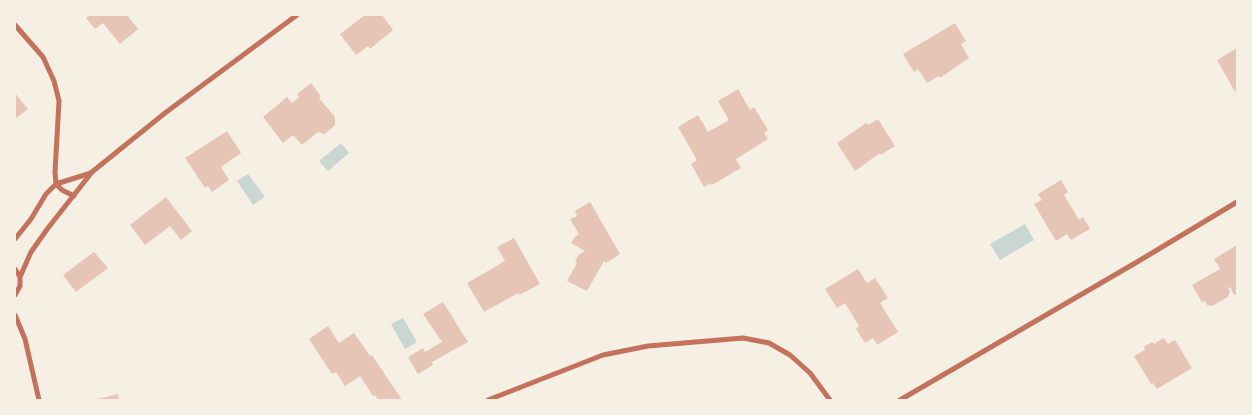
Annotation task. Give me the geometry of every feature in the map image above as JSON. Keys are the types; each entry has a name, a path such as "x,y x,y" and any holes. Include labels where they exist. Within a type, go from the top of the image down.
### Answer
{"street":[{"path":"15,295 20,286 20,276 31,252 92,172 164,113 297,15"},
{"path":"15,25 43,57 54,82 59,101 56,184 62,190 74,196"},
{"path":"15,239 31,219 46,194 56,184 92,172"},
{"path":"900,400 1237,202"},
{"path":"15,269 20,276"},
{"path":"15,315 25,339 39,400"},
{"path":"488,400 603,355 648,346 743,338 768,343 790,355 810,373 830,400"}],"shaded area":[{"path":"341,143 349,153 328,171 319,161"},
{"path":"248,174 265,197 253,205 237,181"},
{"path":"1025,224 1034,240 1000,260 990,244"},
{"path":"403,318 417,342 405,349 391,324"}],"building":[{"path":"90,15 127,15 138,29 120,44 103,23 95,29 86,18"},
{"path":"365,15 382,15 393,30 370,49 368,46 356,55 340,34"},
{"path":"955,23 966,41 961,44 969,58 940,78 939,76 927,83 918,69 914,72 903,54"},
{"path":"1237,48 1237,95 1217,60"},
{"path":"311,83 321,96 319,98 335,117 335,125 325,134 318,132 302,145 293,135 283,143 263,117 287,97 292,103 299,97 297,94"},
{"path":"738,89 750,110 754,107 768,130 764,133 768,139 736,159 741,168 712,185 710,183 704,187 691,164 697,160 678,127 698,115 708,132 729,120 718,101"},
{"path":"15,93 28,109 15,119"},
{"path":"878,119 895,146 881,155 880,153 855,171 837,143 866,123 868,125"},
{"path":"227,131 241,153 221,167 229,180 212,192 208,186 205,188 185,158"},
{"path":"1061,180 1068,192 1064,195 1079,220 1083,217 1090,229 1071,240 1067,234 1056,241 1034,204 1042,200 1038,194"},
{"path":"166,197 192,231 181,240 170,226 145,245 130,225"},
{"path":"590,202 620,254 606,263 604,261 587,291 567,281 577,263 575,262 578,255 585,251 571,243 579,234 570,219 577,216 575,211"},
{"path":"514,238 540,284 519,295 518,293 484,312 467,283 505,261 497,247"},
{"path":"1237,245 1237,294 1234,295 1230,287 1228,288 1230,291 1228,297 1212,306 1207,305 1205,301 1202,302 1192,285 1220,269 1214,259"},
{"path":"94,252 108,268 76,292 63,275"},
{"path":"858,269 867,283 875,278 888,298 880,303 898,332 877,345 873,338 865,343 856,329 859,326 845,303 837,308 825,289"},
{"path":"443,302 468,342 432,362 433,365 418,374 408,357 423,348 425,352 442,342 423,314"},
{"path":"328,326 339,343 354,333 370,356 372,355 402,400 378,400 375,395 373,396 360,376 345,386 336,372 332,374 309,339"},
{"path":"1164,338 1168,344 1175,340 1192,368 1157,389 1153,383 1151,384 1134,356 1145,350 1144,347 1152,342 1154,344"},
{"path":"118,394 119,400 98,400 98,399"}]}
